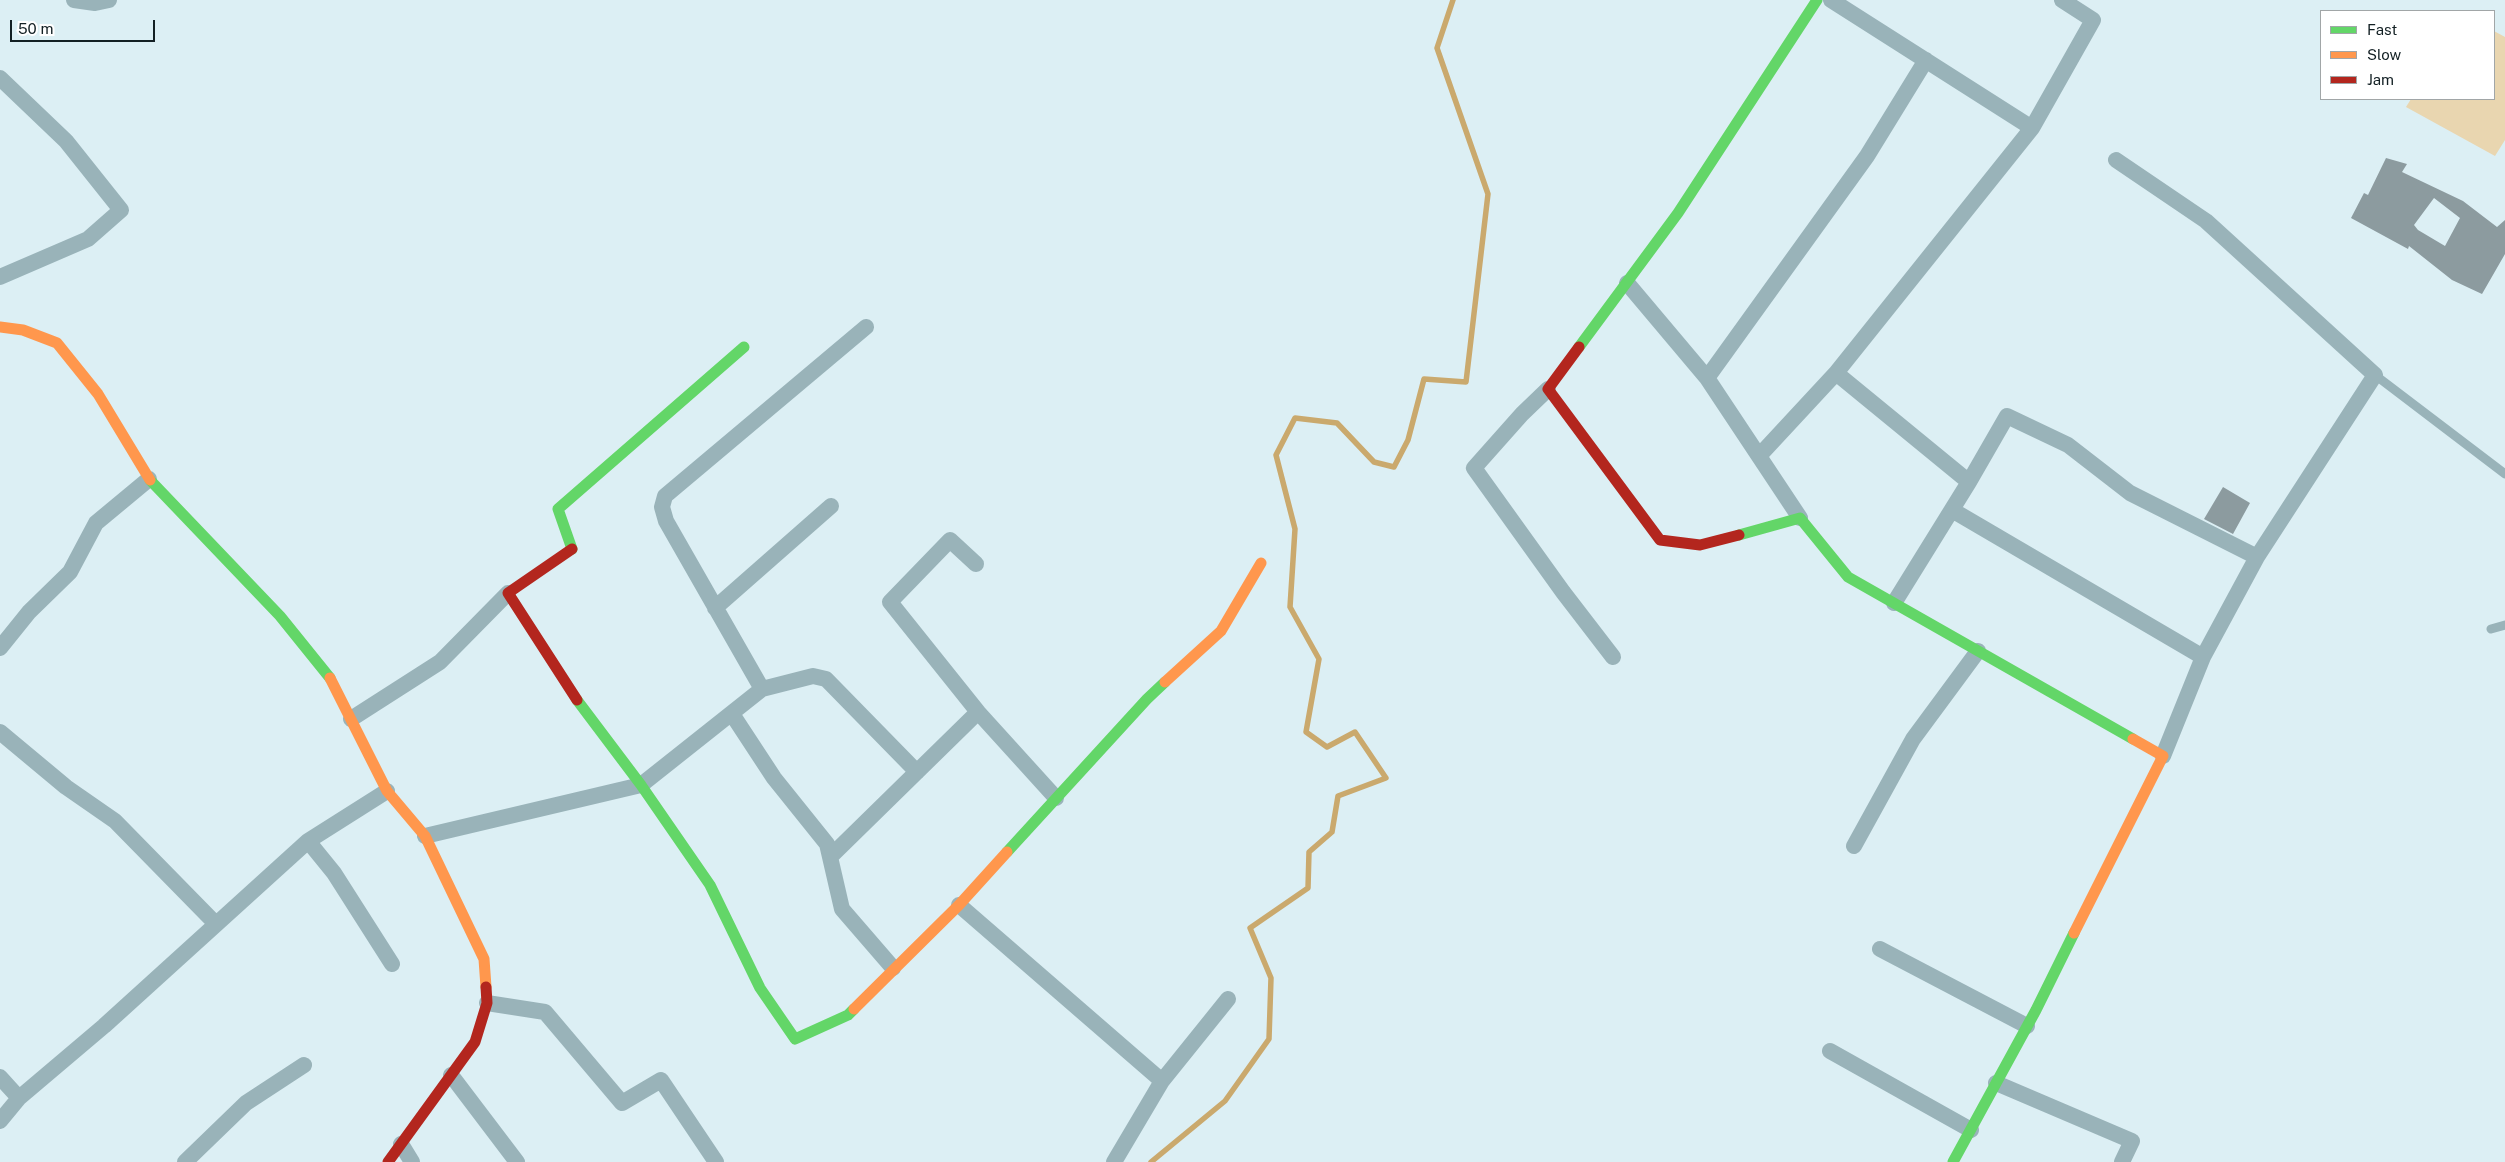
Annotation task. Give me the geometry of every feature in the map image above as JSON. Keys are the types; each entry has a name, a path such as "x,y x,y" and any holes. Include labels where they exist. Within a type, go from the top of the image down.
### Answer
{"street":[{"path":"74,0 95,3 109,0"},
{"path":"1613,657 1563,592 1474,468 1522,414 1548,389 1627,283 1678,213 1817,0"},
{"path":"1831,0 2032,128"},
{"path":"1759,456 1836,373 2032,128 2093,20 2062,0"},
{"path":"1706,378 1867,156 1926,60"},
{"path":"0,78 66,141 121,210 88,239 0,277"},
{"path":"1953,1162 2027,1026 2163,756 2203,657 2257,557 2375,375 2206,222 2116,160"},
{"path":"1627,283 1706,378 1800,518 1848,577 2163,756"},
{"path":"0,327 23,330 56,343 98,394 149,480 280,616 330,678 387,791 425,836 484,959 487,1003 475,1042 388,1162"},
{"path":"762,689 666,521 662,506 665,496 866,327"},
{"path":"351,719 440,662 508,593 573,548 558,510 744,346"},
{"path":"1836,373 1969,482"},
{"path":"1548,389 1660,540 1700,545 1800,518"},
{"path":"1894,603 1969,482 2007,416 2068,445 2130,493 2257,557"},
{"path":"0,648 29,612 70,572 96,524 149,480"},
{"path":"715,608 832,506"},
{"path":"1952,510 2203,657"},
{"path":"976,564 950,540 890,602 978,712 1056,798"},
{"path":"508,593 568,689 641,785 710,884 760,988 795,1039 848,1015 893,968 959,905 1147,699 1221,631 1261,563"},
{"path":"1854,846 1913,739 1978,650"},
{"path":"425,836 641,785 762,689 813,676 826,679 917,772"},
{"path":"830,857 978,712"},
{"path":"732,714 774,778 827,844 842,909 893,968"},
{"path":"0,732 66,787 115,821 216,924"},
{"path":"0,1121 19,1098 104,1026 308,841 387,791"},
{"path":"308,841 334,873 392,964"},
{"path":"959,905 1162,1081"},
{"path":"1880,949 2027,1026"},
{"path":"1114,1162 1162,1081 1228,999"},
{"path":"487,1003 545,1012 622,1103 661,1080 716,1162"},
{"path":"1830,1051 1971,1130"},
{"path":"187,1161 246,1103 304,1065"},
{"path":"451,1075 517,1162"},
{"path":"0,1077 19,1098"},
{"path":"1996,1083 2132,1141 2122,1162"},
{"path":"401,1144 412,1162"}],"lane":[{"path":"2375,375 2505,474"},
{"path":"2492,629 2505,625"}],"shaded area":[{"path":"2495,32 2505,37 2505,140 2495,156 2406,107 2410,100 2495,100"}],"building":[{"path":"2386,158 2407,164 2402,172 2463,201 2497,227 2505,220 2505,254 2482,294 2452,280 2409,246 2408,249 2351,218 2364,193 2368,195","holes":["2434,198 2460,218 2445,246 2418,230 2414,225"]},
{"path":"2223,487 2250,503 2233,534 2204,519"}],"waterway":[{"path":"1151,1162 1225,1101 1269,1039 1271,978 1250,928 1308,888 1309,852 1332,832 1338,796 1386,778 1355,732 1327,747 1306,732 1319,659 1290,607 1295,529 1276,455 1295,418 1337,423 1374,462 1394,467 1408,440 1424,379 1466,382 1488,194 1437,48 1453,0"}],"traffic: fast":[{"path":"1579,347 1678,213 1817,0"},
{"path":"572,549 558,509 744,347"},
{"path":"150,480 280,616 330,678"},
{"path":"1739,535 1800,518 1848,577 2133,739"},
{"path":"1007,852 1147,699 1165,682"},
{"path":"577,700 641,785 710,885 760,988 795,1039 848,1015 854,1009"},
{"path":"1953,1162 2036,1010 2074,933"}],"traffic: slow":[{"path":"0,327 23,330 57,343 98,394 150,480"},
{"path":"1165,682 1221,631 1261,563"},
{"path":"330,678 387,791 425,836 484,959 486,987"},
{"path":"2074,933 2163,756 2133,739"},
{"path":"854,1009 959,905 1007,852"}],"traffic: jam":[{"path":"1579,347 1548,389 1660,540 1700,545 1739,535"},
{"path":"572,549 508,593 577,700"},
{"path":"388,1162 475,1042 487,1003 486,987"}]}
